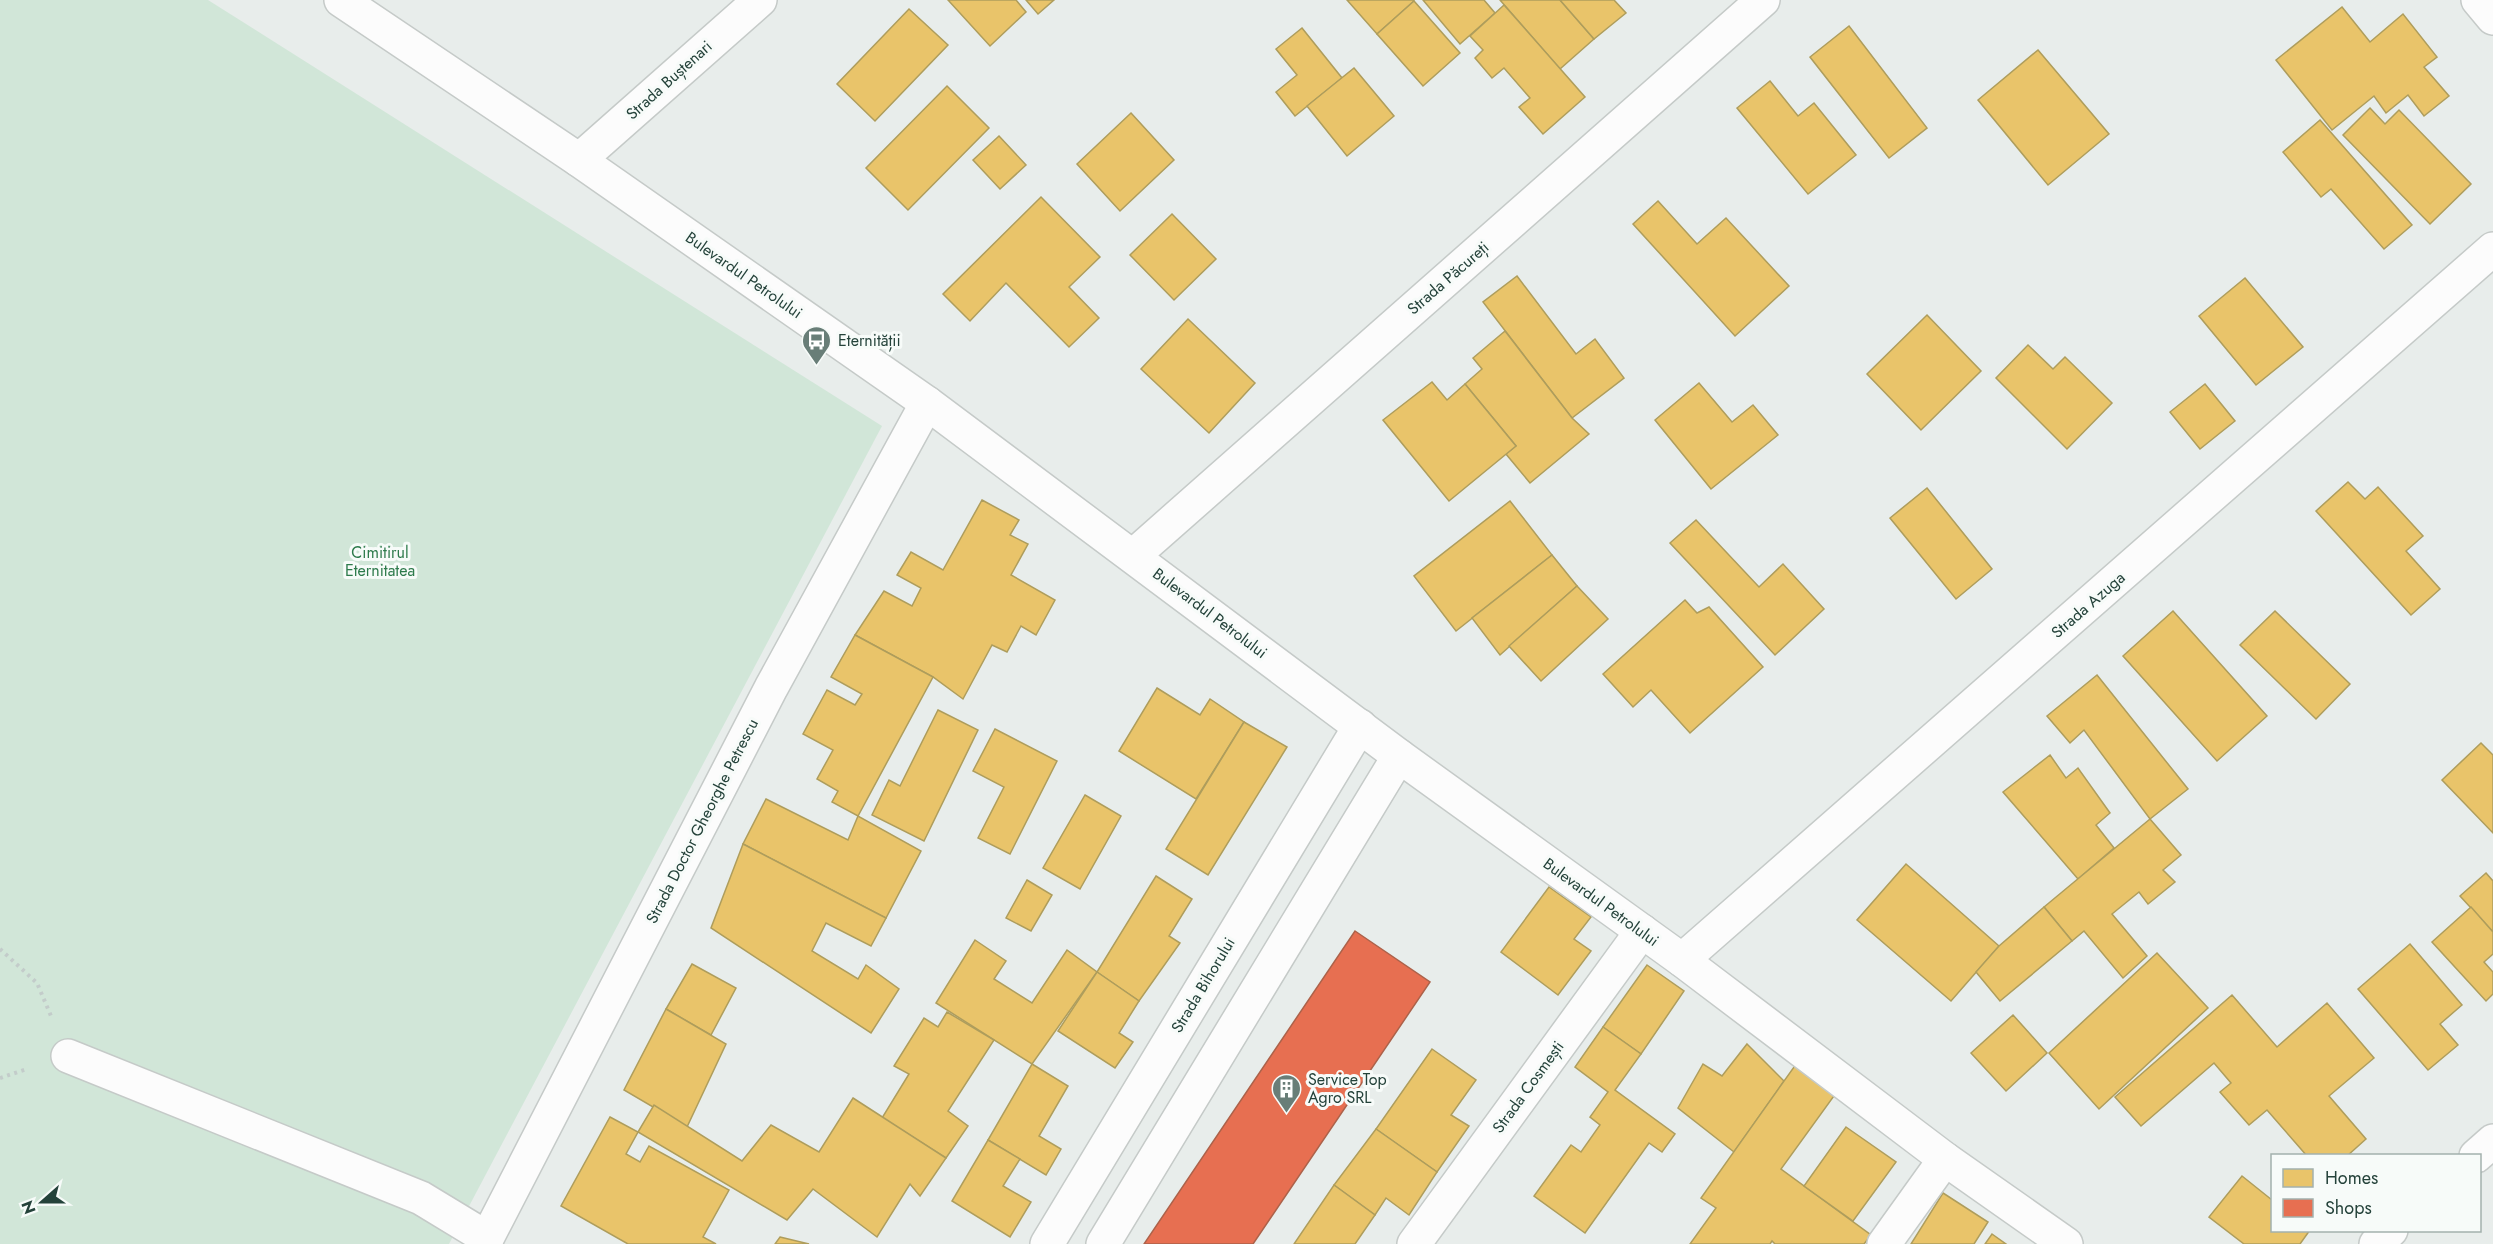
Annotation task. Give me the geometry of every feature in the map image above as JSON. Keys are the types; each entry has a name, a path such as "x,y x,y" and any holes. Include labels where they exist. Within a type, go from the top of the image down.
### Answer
{"street":[{"name":"Bulevardul Petrolului","path":"341,0 579,160 927,403 1399,756 1682,960 1945,1159 2066,1244"},
{"name":"Strada Buștenari","path":"579,160 760,0"},
{"name":"Strada Păcureți","path":"1133,556 1763,0"},
{"path":"2478,0 2493,18"},
{"name":"Strada Azuga","path":"1682,960 2493,249"},
{"name":"Strada Doctor Gheorghe Petrescu","path":"486,1241 771,688 927,403"},
{"name":"Strada Bihorului","path":"1047,1244 1360,726"},
{"path":"1103,1244 1399,756"},
{"name":"Strada Cosmești","path":"1414,1244 1642,931"},
{"path":"68,1056 421,1198 486,1241"},
{"path":"2477,1154 2493,1141"},
{"path":"1884,1244 1945,1159"},
{"path":"2376,1244 2389,1232"}],"green space":[{"name":"Cimitirul Eternitatea","path":"0,0 208,0 882,426 449,1244 0,1244"}],"building: Homes":[{"path":"948,0 1016,0 1026,12 990,46"},
{"path":"1026,0 1054,0 1038,14"},
{"path":"1347,0 1413,0 1414,1 1377,34"},
{"path":"1423,0 1484,0 1495,13 1460,44"},
{"path":"1500,0 1560,0 1594,39 1560,69"},
{"path":"1560,0 1614,0 1626,13 1594,39"},
{"path":"1414,1 1460,53 1423,86 1377,34"},
{"path":"1504,5 1585,97 1543,134 1519,107 1530,98 1504,68 1492,78 1475,58 1483,50 1470,36"},
{"path":"2342,7 2370,42 2403,14 2437,57 2424,67 2449,96 2424,116 2408,95 2386,113 2374,96 2332,130 2276,60"},
{"path":"909,9 948,45 875,121 837,84"},
{"path":"1849,26 1927,128 1889,158 1810,57"},
{"path":"1302,28 1342,78 1295,116 1276,92 1297,75 1276,49"},
{"path":"2038,50 2109,134 2048,185 1978,100"},
{"path":"1354,68 1394,116 1347,156 1307,106"},
{"path":"1770,81 1798,116 1814,103 1856,155 1808,194 1737,108"},
{"path":"947,86 989,128 908,210 866,168"},
{"path":"2370,108 2385,124 2399,110 2471,184 2430,224 2343,135"},
{"path":"1131,113 1174,160 1120,211 1077,164"},
{"path":"2320,120 2412,225 2384,249 2331,189 2321,197 2283,152"},
{"path":"999,136 1026,165 1000,189 973,160"},
{"path":"1041,197 1100,257 1069,287 1099,318 1069,347 1006,283 970,321 943,294"},
{"path":"1658,201 1697,244 1726,218 1789,286 1735,336 1633,224"},
{"path":"1172,214 1216,259 1174,300 1130,255"},
{"path":"1517,276 1576,354 1595,339 1624,378 1572,418 1483,302"},
{"path":"2245,278 2303,347 2256,385 2199,316"},
{"path":"1927,315 1981,371 1921,430 1867,374"},
{"path":"1188,319 1255,383 1209,433 1141,369"},
{"path":"1505,331 1572,418 1589,434 1530,483 1506,454 1516,446 1465,384 1482,369 1473,358"},
{"path":"2028,345 2053,369 2065,357 2112,403 2067,449 1996,378"},
{"path":"1432,382 1447,400 1465,384 1516,446 1449,501 1383,420"},
{"path":"1699,383 1732,422 1753,405 1778,435 1711,489 1655,420"},
{"path":"2205,384 2235,421 2200,449 2170,412"},
{"path":"2348,482 2365,499 2378,487 2423,536 2406,551 2440,589 2411,615 2316,511"},
{"path":"1927,488 1992,569 1956,599 1890,518"},
{"path":"982,500 1019,520 1010,535 1028,544 1011,575 1055,600 1036,635 1021,626 1007,652 992,645 963,699 933,677 855,635 884,591 912,606 921,588 897,575 911,552 943,570"},
{"path":"1510,501 1552,555 1456,631 1414,576"},
{"path":"1696,520 1759,587 1783,564 1824,609 1775,655 1670,543"},
{"path":"1552,555 1577,586 1500,655 1472,618"},
{"path":"1577,586 1608,619 1541,681 1509,646"},
{"path":"1685,600 1697,613 1709,607 1763,667 1690,733 1651,690 1633,707 1603,674"},
{"path":"2173,611 2267,716 2217,761 2123,656"},
{"path":"2275,611 2350,684 2316,719 2240,645"},
{"path":"855,635 933,677 858,816 832,802 838,791 817,779 833,750 803,734 827,690 855,705 862,694 831,677"},
{"path":"2097,675 2188,789 2150,819 2084,730 2070,743 2047,716"},
{"path":"1157,688 1200,715 1210,699 1244,722 1196,799 1119,751"},
{"path":"938,710 978,730 924,841 872,815 889,780 900,786"},
{"path":"1244,722 1287,747 1208,875 1166,849"},
{"path":"995,729 1057,761 1010,854 978,838 1004,787 973,771"},
{"path":"2481,743 2493,755 2493,833 2442,780"},
{"path":"2050,755 2066,778 2078,768 2110,813 2096,825 2114,848 2078,879 2003,792"},
{"path":"1085,795 1121,816 1080,889 1043,868"},
{"path":"766,799 848,840 858,816 921,851 886,918 743,844"},
{"path":"2150,819 2181,855 2163,870 2175,882 2148,904 2139,892 2112,914 2147,956 2123,978 2084,931 2072,941 2044,907"},
{"path":"743,844 886,918 871,946 826,923 812,951 858,979 866,965 899,989 871,1033 711,928"},
{"path":"1906,864 1999,946 1951,1001 1857,920"},
{"path":"2486,873 2493,881 2493,932 2460,896"},
{"path":"1156,876 1192,899 1169,936 1180,943 1139,1001 1097,972"},
{"path":"1027,880 1052,895 1031,931 1006,918"},
{"path":"1549,887 1591,917 1574,939 1591,951 1558,995 1501,952"},
{"path":"2044,907 2072,941 2000,1001 1976,972 1999,946"},
{"path":"2471,907 2493,932 2493,954 2484,962 2493,972 2493,994 2486,1001 2432,942"},
{"path":"975,940 1006,961 994,979 1032,1003 1067,950 1097,972 1032,1064 936,1003"},
{"path":"2410,944 2462,1005 2440,1024 2458,1045 2428,1070 2358,989"},
{"path":"2157,953 2208,1008 2099,1109 2049,1053"},
{"path":"692,964 736,988 711,1035 666,1009"},
{"path":"1647,965 1684,991 1641,1054 1603,1027"},
{"path":"1097,972 1139,1001 1119,1033 1133,1042 1115,1068 1058,1031"},
{"path":"2232,995 2277,1047 2327,1003 2374,1058 2329,1096 2366,1139 2349,1154 2305,1154 2267,1110 2249,1125 2220,1092 2231,1083 2214,1063 2141,1126 2115,1097"},
{"path":"666,1009 726,1044 687,1127 624,1090"},
{"path":"947,1012 994,1040 948,1111 968,1126 946,1158 882,1118 909,1074 894,1066 924,1018 938,1027"},
{"path":"2013,1015 2047,1053 2006,1091 1971,1053"},
{"path":"1603,1027 1641,1054 1615,1090 1675,1134 1662,1152 1649,1143 1585,1233 1534,1196 1571,1145 1581,1152 1600,1125 1590,1117 1608,1092 1575,1067"},
{"path":"1747,1044 1784,1081 1734,1152 1678,1108 1703,1064 1722,1076"},
{"path":"1432,1049 1476,1080 1451,1115 1469,1126 1437,1172 1376,1129"},
{"path":"1799,1060 1839,1089 1781,1169 1871,1235 1864,1244 1775,1244 1772,1241 1770,1244 1690,1244 1716,1208 1701,1198"},
{"path":"1032,1064 1068,1086 1039,1136 1061,1149 1046,1175 988,1140"},
{"path":"853,1098 946,1158 920,1196 910,1184 877,1237 813,1189 787,1220 638,1132 654,1105 742,1161 771,1125 819,1152"},
{"path":"610,1117 638,1132 626,1154 640,1162 649,1146 729,1190 703,1237 716,1244 628,1244 561,1206"},
{"path":"1846,1127 1896,1162 1853,1221 1804,1186"},
{"path":"1376,1129 1437,1172 1409,1215 1386,1198 1375,1215 1334,1185"},
{"path":"988,1140 1020,1159 1003,1186 1031,1202 1010,1237 952,1201"},
{"path":"2242,1176 2271,1199 2271,1232 2309,1232 2300,1244 2244,1244 2209,1217"},
{"path":"1334,1185 1375,1215 1355,1244 1294,1244"},
{"path":"1943,1193 1988,1222 1974,1244 1911,1244"},
{"path":"1992,1234 2006,1244 1985,1244"},
{"path":"780,1237 809,1244 775,1244"}],"building: Shops":[{"name":"Service Top Agro SRL","path":"1355,931 1430,982 1253,1244 1144,1244"}],"place":[{"name":"Eternității","path":"817,366"},
{"name":"Service Top Agro SRL","path":"1287,1114"}]}
